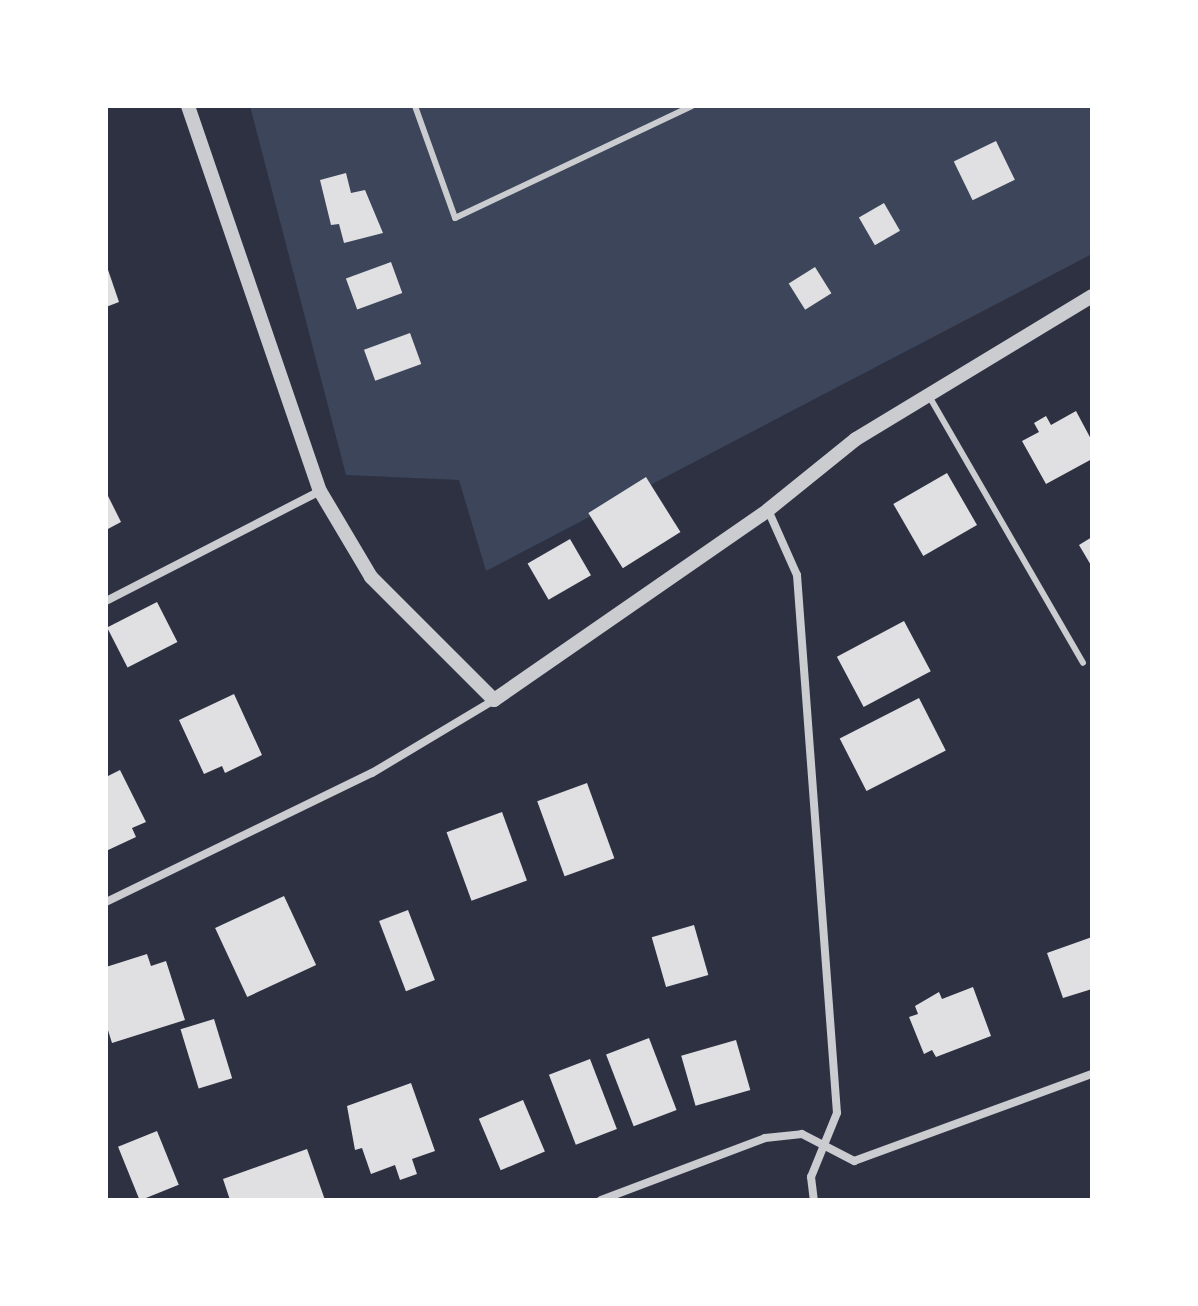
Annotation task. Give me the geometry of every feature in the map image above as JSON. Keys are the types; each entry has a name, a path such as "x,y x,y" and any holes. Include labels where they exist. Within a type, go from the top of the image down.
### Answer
{"street":[{"path":"188,106 320,491 371,577 494,700"},
{"path":"106,902 372,773 494,700 768,510 856,439 1092,296"},
{"path":"106,601 320,491"},
{"path":"768,510 797,575 837,1113 811,1177 814,1200"},
{"path":"601,1200 765,1138 802,1134 854,1161 1092,1074"}],"lane":[{"path":"415,106 455,218 692,106"},
{"path":"928,396 1083,663"}],"shaded area":[{"path":"250,106 1092,106 1092,254 486,571 459,480 346,475"}],"building":[{"path":"996,141 1015,180 973,200 954,162"},
{"path":"346,173 351,193 365,190 383,233 344,243 339,224 331,225 320,180"},
{"path":"884,203 900,231 875,245 859,218"},
{"path":"391,262 402,293 357,309 346,278"},
{"path":"106,264 119,302 106,307"},
{"path":"815,267 831,293 805,310 789,283"},
{"path":"410,333 421,364 375,381 364,350"},
{"path":"1076,411 1092,441 1092,459 1046,484 1022,441 1039,432 1034,423 1046,416 1051,425"},
{"path":"947,473 977,525 923,556 893,504"},
{"path":"646,477 680,532 623,568 588,513"},
{"path":"106,492 121,522 106,530"},
{"path":"1092,537 1092,567 1079,545"},
{"path":"570,539 591,575 549,600 528,564"},
{"path":"157,602 177,642 128,668 107,627"},
{"path":"904,621 931,671 864,707 837,657"},
{"path":"234,694 262,755 225,773 222,766 204,774 179,720"},
{"path":"919,698 946,751 866,791 840,738"},
{"path":"120,770 146,822 132,828 136,837 106,851 106,777"},
{"path":"587,783 614,858 565,876 537,801"},
{"path":"502,812 527,881 472,901 447,832"},
{"path":"284,896 316,965 247,997 215,928"},
{"path":"408,910 435,980 406,991 379,921"},
{"path":"694,925 708,975 666,987 652,937"},
{"path":"1092,937 1092,989 1063,998 1047,953"},
{"path":"147,954 151,966 166,961 185,1020 112,1043 106,1024 106,967"},
{"path":"973,987 991,1036 936,1057 932,1050 924,1054 909,1017 918,1014 915,1006 939,992 942,999"},
{"path":"214,1019 232,1078 199,1089 181,1029"},
{"path":"649,1038 677,1110 634,1126 606,1054"},
{"path":"736,1040 750,1090 696,1106 681,1056"},
{"path":"590,1059 617,1129 576,1145 549,1075"},
{"path":"411,1083 435,1151 412,1159 417,1174 400,1180 395,1165 371,1174 362,1148 355,1150 347,1106"},
{"path":"523,1100 545,1152 501,1170 479,1119"},
{"path":"157,1131 179,1185 140,1200 118,1147"},
{"path":"307,1149 325,1200 230,1200 223,1179"}]}
